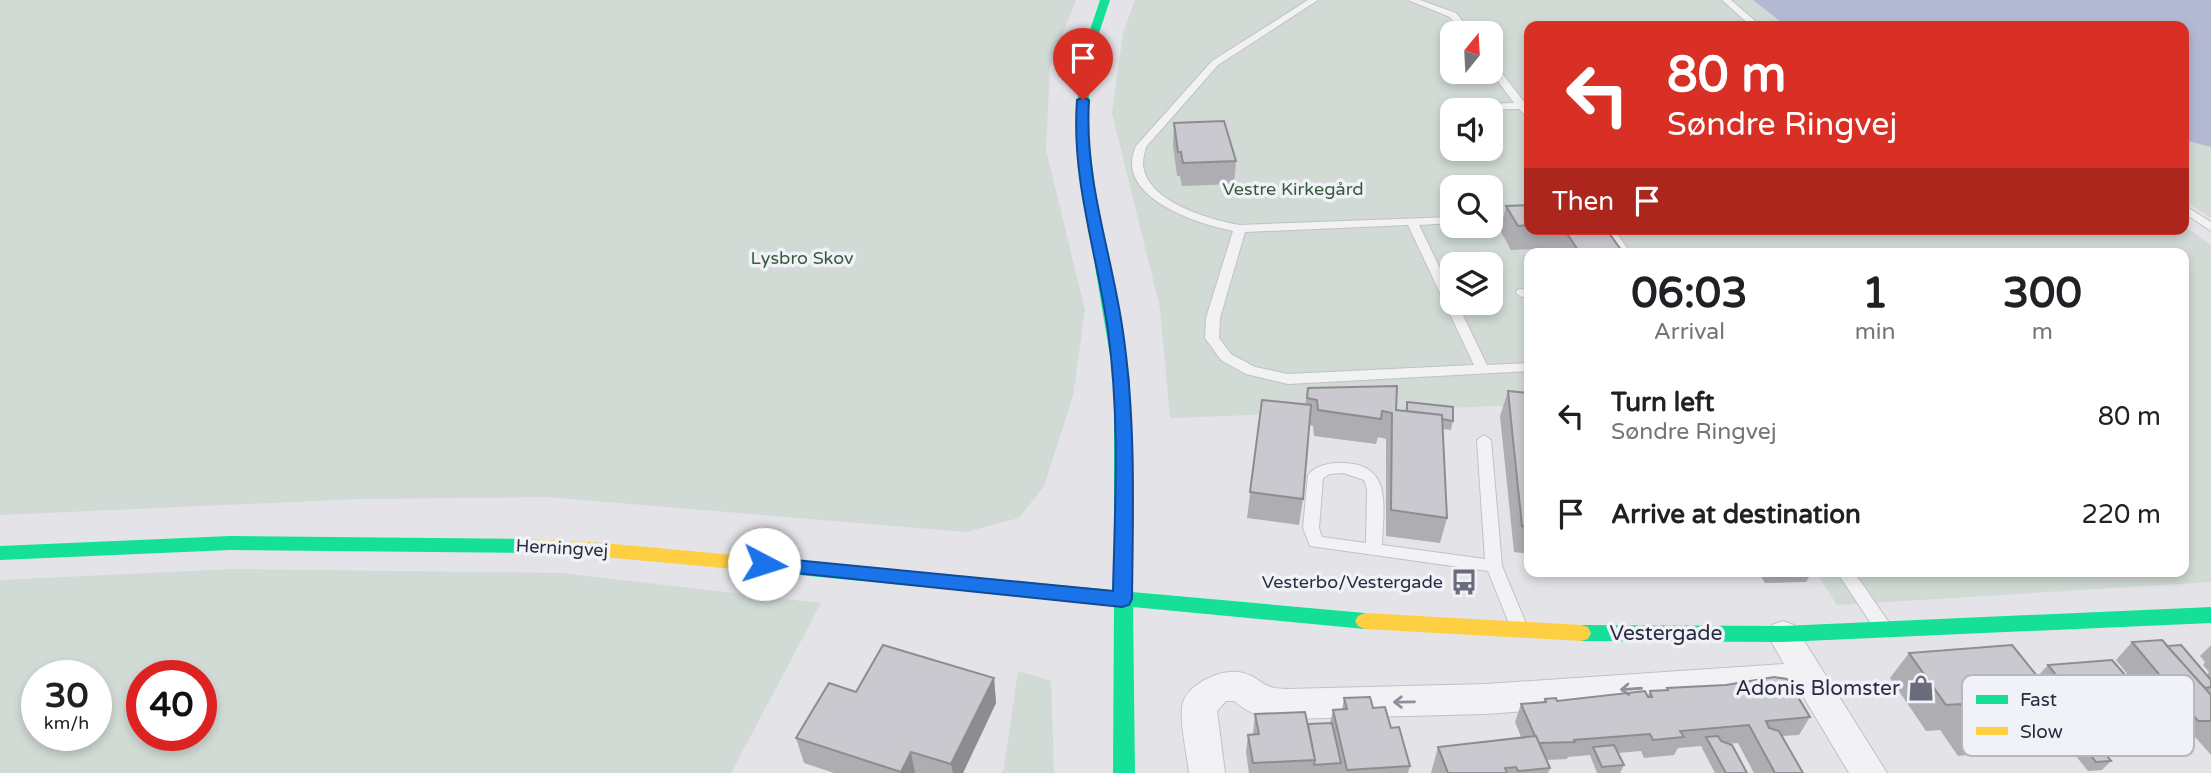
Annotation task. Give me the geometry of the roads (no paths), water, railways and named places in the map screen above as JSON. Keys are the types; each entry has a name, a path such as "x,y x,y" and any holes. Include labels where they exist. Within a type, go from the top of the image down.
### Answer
{"street":[{"path":"1105,0 1096,18 1085,73 1081,128 1089,207 1115,328 1122,378 1125,437 1122,599 1124,773"},
{"name":"Herningvej","path":"0,553 230,543 470,544 603,550 1122,599"},
{"name":"Vestergade","path":"1122,599 1399,624 1519,630 1783,635 2211,615"},
{"path":"1783,635 1869,773"},
{"path":"1207,773 1199,706 1218,688 1240,686 1263,704 1287,704 1486,699 1808,676"}],"lane":[{"path":"1314,0 1215,63 1140,146 1137,162 1141,179 1157,196 1184,213 1240,229 1440,221"},
{"path":"1412,0 1453,15 1458,21"},
{"path":"1726,0 1750,21"},
{"path":"1503,81 1524,109"},
{"path":"1503,107 1522,106"},
{"path":"2189,212 2211,227"},
{"path":"1503,218 1524,217"},
{"path":"1412,222 1483,370"},
{"path":"1240,229 1213,318 1212,338 1226,357 1251,371 1288,379 1524,367"},
{"path":"1484,440 1494,566 1519,630"},
{"path":"1374,549 1375,489 1370,477 1347,469 1326,468 1316,475 1311,528 1317,542 1494,566"},
{"path":"1848,577 1885,631"}],"water":[{"path":"1753,0 2211,0 2211,147 2189,141 2189,21 1780,21"}],"place":[{"name":"Vesterbo/Vestergade","path":"1464,582"},
{"name":"Adonis Blomster","path":"1921,688"}],"park label":[{"name":"Vestre Kirkegård","path":"1293,189"},
{"name":"Lysbro Skov","path":"802,258"}]}
